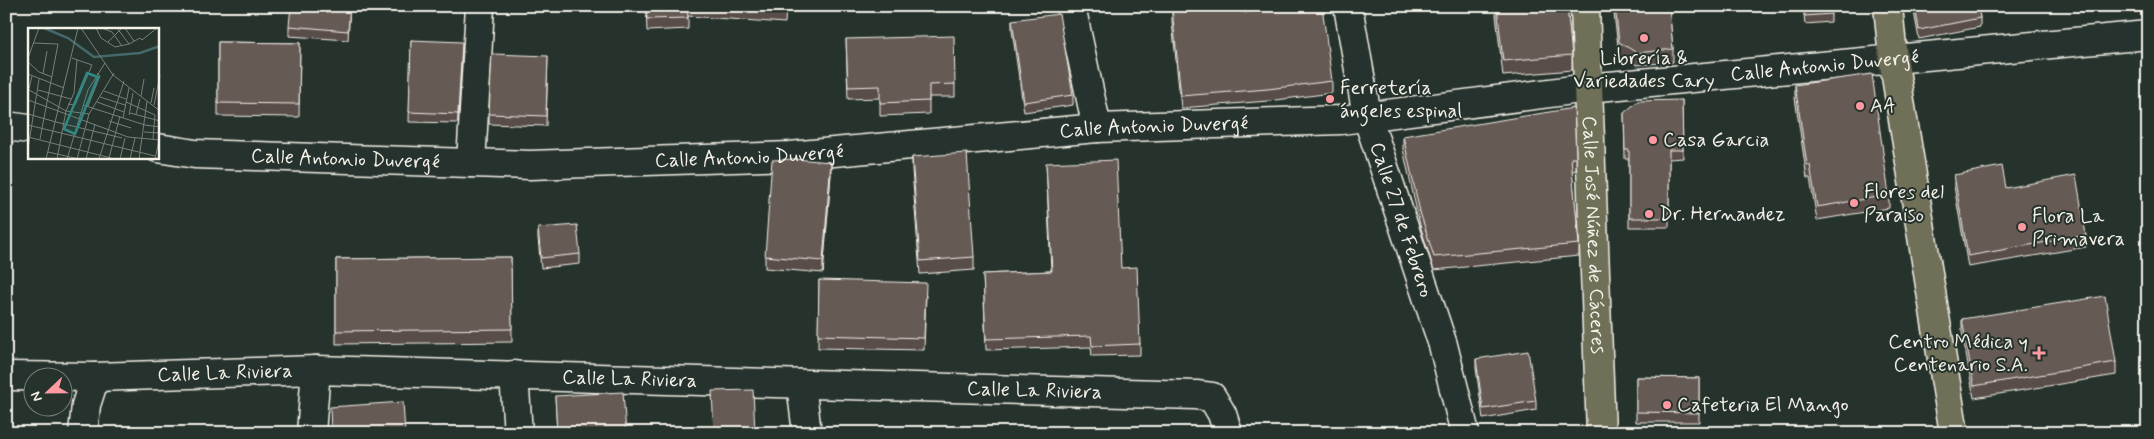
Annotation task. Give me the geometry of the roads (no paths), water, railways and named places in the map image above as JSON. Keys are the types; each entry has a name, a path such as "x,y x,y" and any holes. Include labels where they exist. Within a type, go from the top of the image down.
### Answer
{"main road":[{"name":"Calle José Núñez de Cáceres","path":"1585,6 1601,433"},
{"path":"1888,6 1894,58 1954,433"}],"street":[{"path":"471,163 480,6"},
{"path":"1071,6 1098,128"},
{"name":"Calle 27 de Febrero","path":"1348,6 1367,116 1443,346 1465,433"},
{"name":"Calle Antonio Duvergé","path":"159,148 195,154 530,165 790,156 1098,128 1341,120 1588,88 2148,35"},
{"path":"6,126 28,129"},
{"path":"311,433 316,370"},
{"name":"Calle La Riviera","path":"6,376 95,377 316,370 1196,395 1212,397 1222,414 1228,433"},
{"path":"514,375 518,433"},
{"path":"83,433 86,405 95,377"},
{"path":"801,384 807,433"}],"place":[{"name":"Librería & Variedades Cary","path":"1644,38"},
{"name":"Ferretería ángeles espinal","path":"1330,99"},
{"name":"AA","path":"1860,106"},
{"name":"Casa Garcia","path":"1653,140"},
{"name":"Flores del Paraiso","path":"1854,203"},
{"name":"Dr. Hernandez","path":"1649,214"},
{"name":"Flora La Primavera","path":"2022,227"},
{"name":"Centro Médica y Centenario S.A.","path":"2039,353"},
{"name":"Cafeteria El Mango","path":"1667,405"}]}
